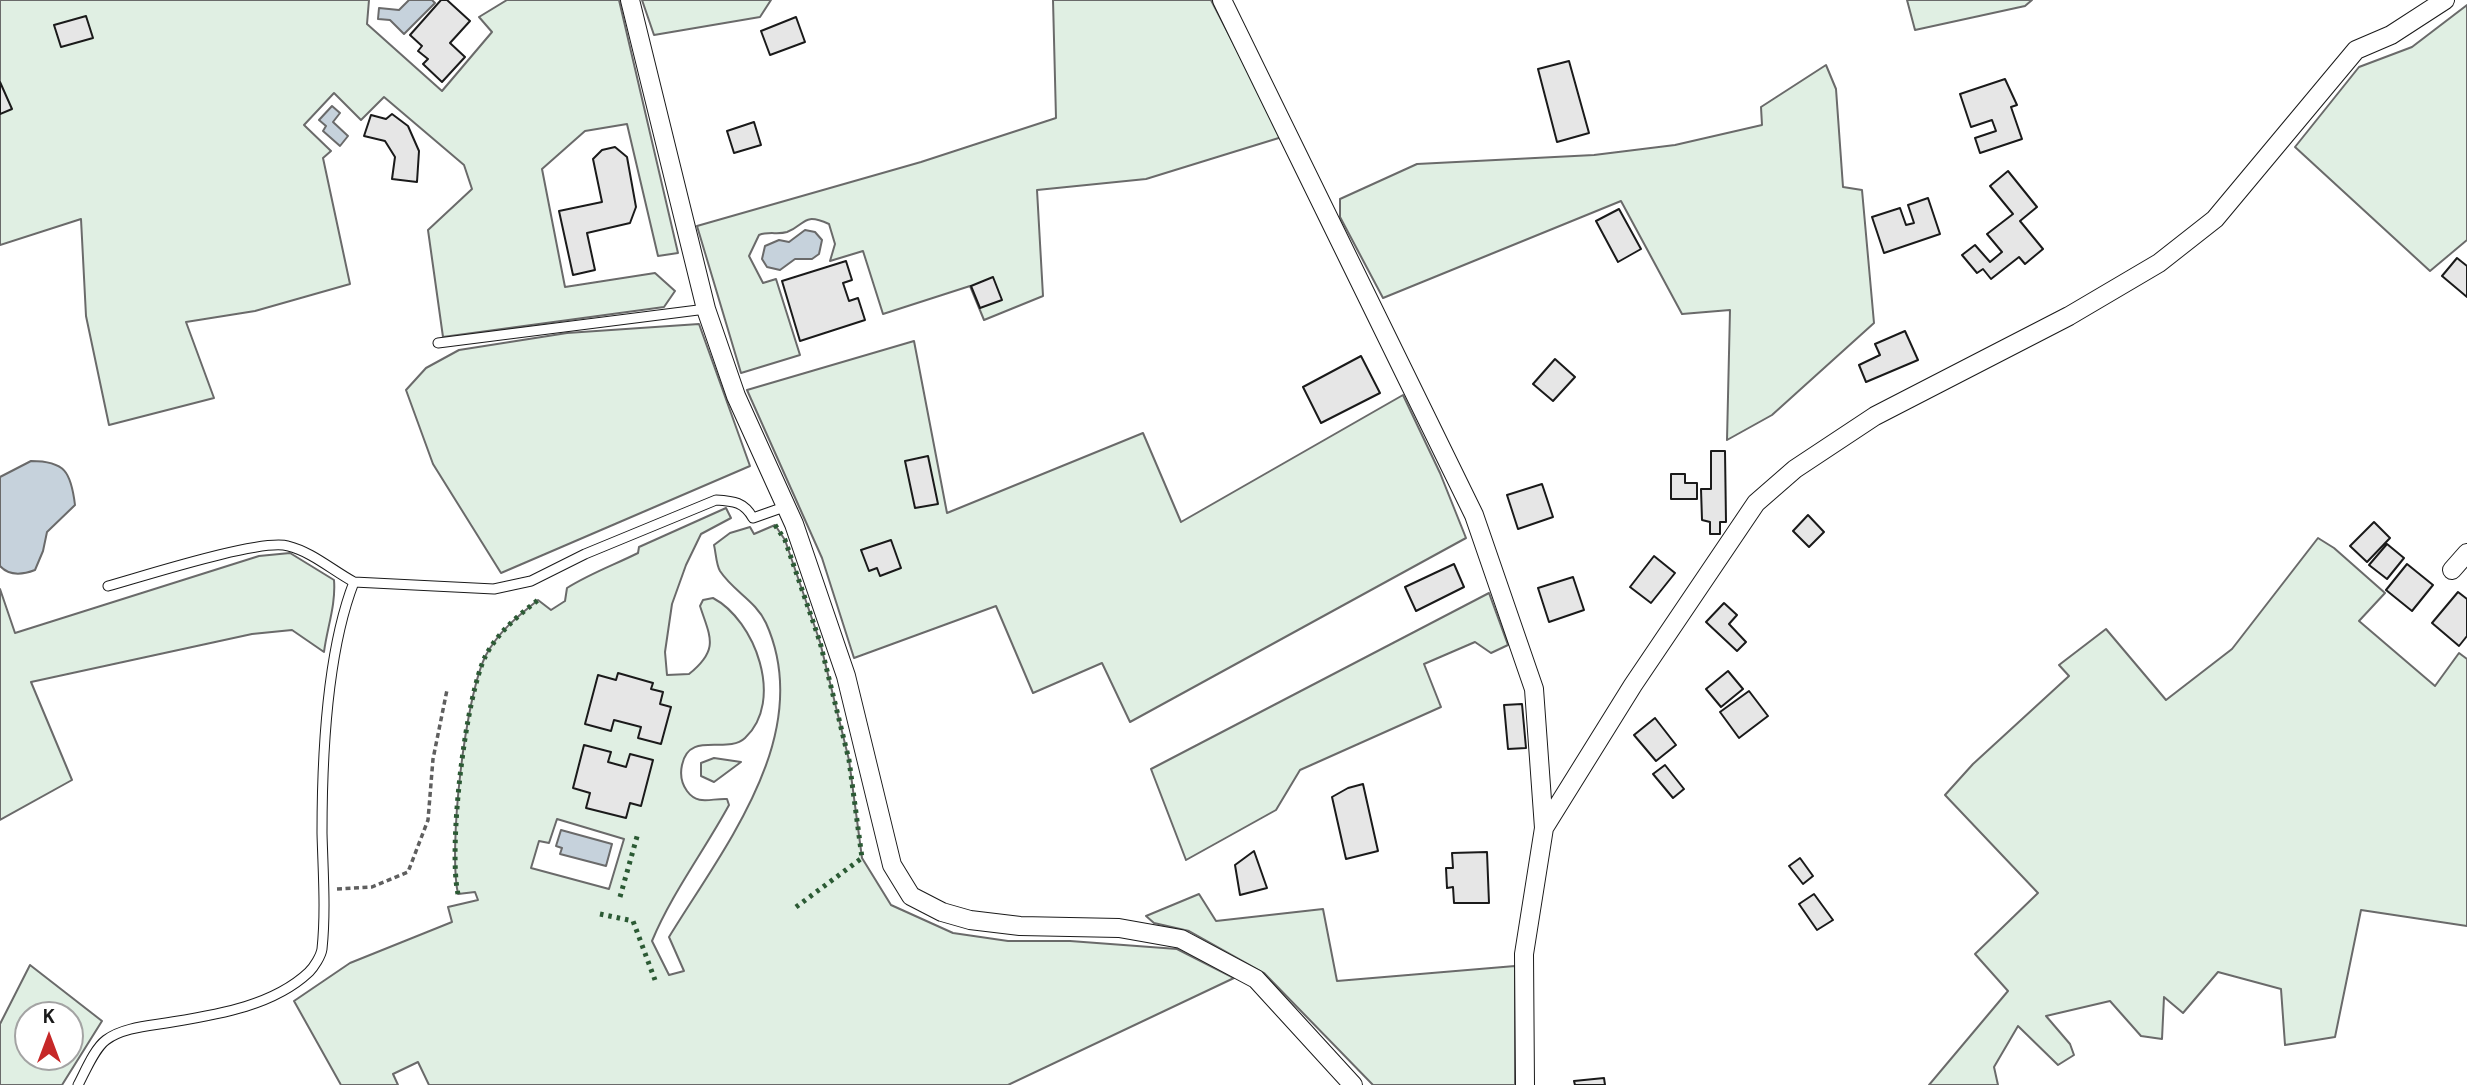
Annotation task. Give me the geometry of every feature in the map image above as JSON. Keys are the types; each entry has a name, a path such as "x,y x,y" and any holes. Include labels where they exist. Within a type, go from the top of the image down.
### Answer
{"street":[{"path":"630,0 706,309 736,396 787,506 846,676 892,865 911,896 942,912 970,920 1020,926 1119,928 1181,939 1256,979 1353,1085"},
{"path":"1222,0 1474,515 1534,689 1544,828 1524,954 1525,1085"},
{"path":"1544,828 1633,685 1756,503 1795,468 1875,416 2069,316 2160,263 2215,219 2356,50 2391,36 2445,0"},
{"path":"2452,570 2467,553"}],"lane":[{"path":"438,344 706,309"},
{"path":"108,586 180,565 286,545 320,560 354,582 494,589 531,581 584,554 716,500 737,501 753,518 787,506"},
{"path":"78,1085 103,1042 114,1036 138,1028 219,1015 273,996 310,972 321,953 323,820 331,692 343,611 354,582"}],"path":[{"path":"324,890 372,887 408,872 428,820 433,759 447,690"}],"green space":[{"path":"0,0 369,0 367,24 442,91 492,32 479,17 507,0 619,0 678,253 658,256 627,124 585,131 542,169 565,287 655,273 675,291 664,307 443,337 428,230 472,189 464,165 384,97 361,120 334,93 304,125 331,151 323,158 350,284 255,311 186,322 214,398 109,425 86,316 81,219 0,245"},
{"path":"642,0 771,0 760,17 654,35"},
{"path":"1053,0 1211,0 1282,137 1146,179 1037,190 1043,296 984,320 970,286 883,314 863,251 830,261 835,244 829,224 809,219 787,232 759,235 749,256 763,283 776,279 800,355 741,373 697,226 921,162 1056,118"},
{"path":"1907,0 2032,0 2025,6 1915,30"},
{"path":"2467,5 2467,240 2430,271 2295,147 2359,67 2412,47"},
{"path":"1826,65 1836,89 1843,187 1862,190 1874,323 1772,415 1727,440 1730,310 1682,314 1621,201 1383,298 1340,217 1340,199 1417,164 1594,155 1675,145 1762,125 1761,107"},
{"path":"699,324 750,466 501,573 433,464 406,390 426,368 459,350 567,333"},
{"path":"914,341 947,513 1143,433 1181,522 1403,395 1440,473 1466,538 1130,722 1102,663 1033,693 996,606 854,658 822,558 747,390"},
{"path":"726,508 731,518 701,534 672,604 665,652 667,675 689,674 705,657 710,642 700,606 703,600 713,598 728,609 752,642 764,683 763,704 757,722 745,738 737,743 692,748 686,754 682,765 683,782 691,796 700,800 727,799 729,805 669,906 652,941 669,975 684,971 669,937 714,866 757,788 772,747 780,706 778,665 766,623 756,608 720,571 714,545 730,533 750,527 754,534 775,525 785,540 820,642 849,760 862,858 891,905 953,933 1008,941 1070,941 1177,949 1234,978 1008,1085 429,1085 418,1062 393,1074 398,1085 341,1085 294,1001 350,963 452,922 448,907 478,900 475,892 458,894 455,843 465,737 478,675 486,655 503,631 538,600 551,610 565,601 567,588 638,553 639,547","holes":["557,819 624,839 609,889 531,868 539,841 549,843"]},
{"path":"2318,538 2334,548 2385,593 2359,621 2435,686 2459,653 2467,659 2467,926 2361,910 2335,1037 2285,1045 2281,989 2218,972 2183,1013 2164,997 2162,1039 2141,1036 2110,1001 2046,1016 2070,1044 2074,1055 2058,1065 2018,1026 1994,1067 1998,1085 1929,1085 2008,991 1975,954 2038,893 1945,795 1973,764 2069,676 2059,665 2106,629 2166,700 2232,649"},
{"path":"290,553 334,580 333,607 324,652 292,630 252,634 31,682 72,780 0,820 0,589 15,633 259,556"},
{"path":"1489,593 1508,645 1491,653 1475,642 1424,664 1441,707 1300,770 1276,810 1186,860 1151,769"},
{"path":"714,758 741,762 714,782 701,776 701,763"},
{"path":"1199,894 1216,921 1323,909 1337,981 1515,966 1515,1085 1373,1085 1264,973 1189,931 1154,923 1146,916"},
{"path":"30,965 76,1001 14,1001 14,1071 71,1071 62,1085 0,1085 0,1024"},
{"path":"84,1007 102,1021 84,1050"}],"shaded area":[{"path":"409,0 432,0 435,3 404,34 390,20 378,19 379,8 399,10"},
{"path":"332,106 340,113 333,122 348,136 340,146 323,131 326,126 319,120"},
{"path":"805,230 815,232 822,240 819,254 812,259 795,259 780,270 767,267 762,259 765,246 779,240 789,242"},
{"path":"31,461 52,463 64,471 71,484 75,505 47,532 35,570 21,574 12,573 0,566 0,477"},
{"path":"561,830 612,844 606,866 560,854 562,848 556,846"}],"building":[{"path":"441,0 447,0 470,21 450,43 465,57 442,82 423,64 428,59 418,51 422,46 410,35"},
{"path":"86,16 93,38 61,47 54,25"},
{"path":"796,17 805,42 770,55 761,31"},
{"path":"1569,61 1589,133 1557,142 1538,69"},
{"path":"2005,79 2017,105 2011,107 2022,139 1980,153 1975,138 1996,131 1992,120 1971,127 1960,94"},
{"path":"0,82 12,109 0,114"},
{"path":"392,114 408,126 419,151 417,182 392,179 395,157 385,141 364,136 371,115 386,119"},
{"path":"754,122 761,145 734,153 727,131"},
{"path":"615,147 627,157 636,207 630,223 587,233 595,270 573,275 559,211 602,202 593,159 602,150"},
{"path":"2008,171 2037,207 2020,221 2043,249 2025,264 2019,257 1991,279 1983,269 1977,273 1962,255 1975,245 1990,262 2002,252 1987,234 2013,214 1990,186"},
{"path":"1928,198 1940,234 1884,253 1872,217 1900,208 1906,225 1914,223 1908,205"},
{"path":"1619,209 1641,249 1618,262 1596,221"},
{"path":"2457,258 2467,266 2467,297 2442,276"},
{"path":"846,261 852,280 843,283 849,301 858,298 865,320 800,341 782,281"},
{"path":"993,277 1002,300 980,308 971,286"},
{"path":"1905,331 1918,360 1866,382 1859,365 1880,355 1875,344"},
{"path":"1361,356 1380,393 1321,423 1303,387"},
{"path":"1555,359 1575,377 1553,401 1533,384"},
{"path":"1711,451 1725,451 1726,522 1720,522 1720,534 1710,534 1710,522 1702,520 1701,489 1711,489"},
{"path":"928,456 938,504 915,508 905,461"},
{"path":"1671,474 1685,474 1685,483 1697,483 1697,499 1671,499"},
{"path":"1542,484 1553,517 1518,529 1507,495"},
{"path":"1808,515 1824,532 1809,547 1793,531"},
{"path":"2374,522 2390,538 2367,562 2350,546"},
{"path":"891,540 901,568 880,576 877,568 869,571 861,550"},
{"path":"2387,544 2404,558 2387,579 2369,565"},
{"path":"1654,556 1675,573 1651,603 1630,587"},
{"path":"1454,564 1464,587 1416,611 1405,587"},
{"path":"2407,564 2433,585 2412,611 2386,590"},
{"path":"1573,577 1584,610 1549,622 1538,588"},
{"path":"2458,592 2467,599 2467,636 2459,646 2432,623"},
{"path":"1724,603 1737,615 1729,624 1746,642 1737,651 1706,622"},
{"path":"1728,671 1743,689 1721,707 1706,689"},
{"path":"618,673 653,683 651,689 663,692 660,704 671,707 661,744 638,738 641,727 614,720 611,731 585,724 598,675 616,680"},
{"path":"1749,691 1768,716 1739,738 1720,712"},
{"path":"1522,704 1526,748 1508,749 1504,705"},
{"path":"1655,718 1676,745 1656,761 1634,735"},
{"path":"584,745 611,752 608,762 626,767 630,754 653,760 641,806 630,803 626,818 586,808 590,793 573,788"},
{"path":"1665,765 1684,789 1673,798 1653,774"},
{"path":"1363,784 1378,851 1346,859 1332,797 1348,788"},
{"path":"1254,851 1267,888 1240,895 1235,865"},
{"path":"1487,852 1489,903 1454,903 1453,887 1447,888 1446,868 1453,868 1452,853"},
{"path":"1800,858 1813,876 1803,884 1789,866"},
{"path":"1814,894 1833,920 1817,930 1799,904"},
{"path":"1604,1078 1605,1085 1575,1085 1574,1081"}],"hedge":[{"path":"775,525 785,540 820,642 849,760 862,858 796,907"},
{"path":"458,894 455,843 460,773 478,675 486,655 503,631 538,600"},
{"path":"620,897 638,833"},
{"path":"600,914 633,921 655,980"}]}
